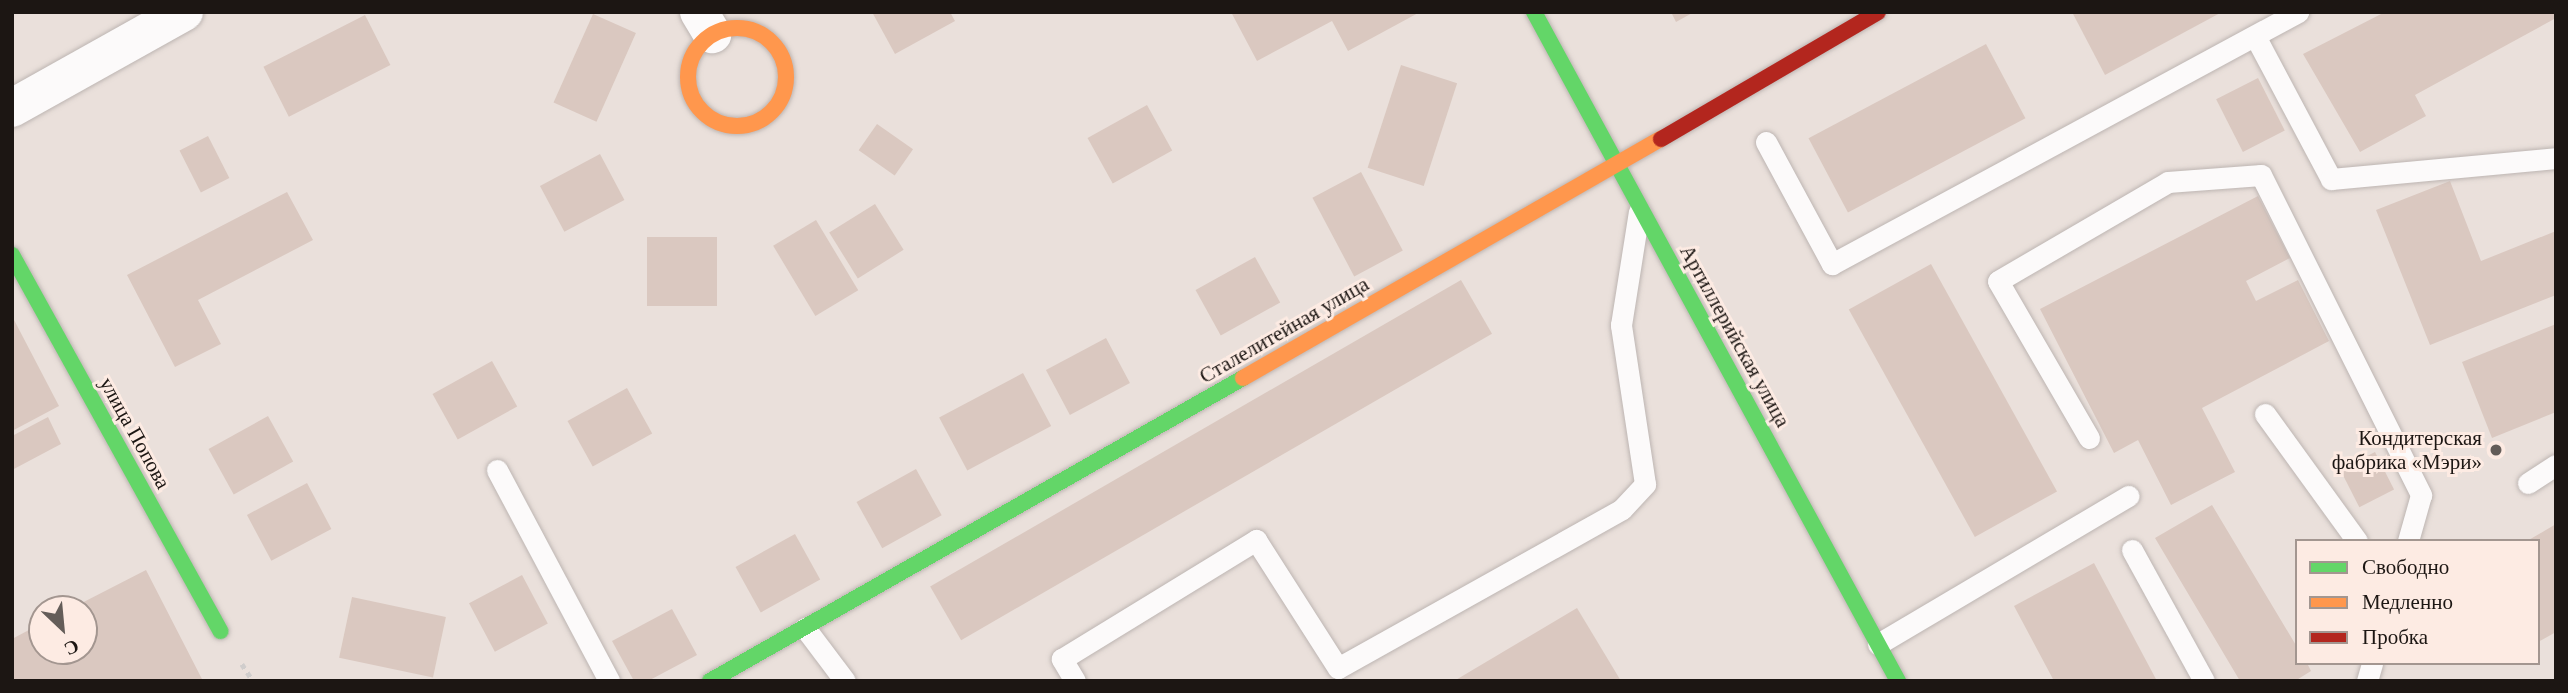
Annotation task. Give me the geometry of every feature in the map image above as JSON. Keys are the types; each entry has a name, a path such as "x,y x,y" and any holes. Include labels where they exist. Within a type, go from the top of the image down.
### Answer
{"street":[{"path":"12,108 184,12"},
{"name":"Артиллерийская улица","path":"1534,12 1898,681"},
{"name":"Сталелитейная улица","path":"710,681 1617,164 1878,12"},
{"path":"706,23 722,30 744,27 765,36 780,51 787,72 784,95 772,113 752,125 730,126 710,119 694,102 687,81 690,59 703,41 706,23"},
{"name":"улица Попова","path":"12,255 220,631"}],"lane":[{"path":"1766,142 1832,264 2298,12"},
{"path":"2255,36 2331,179 2556,158"},
{"path":"2089,438 1998,281 2168,183 2262,175 2421,495 2409,539"},
{"path":"1075,681 1062,659 1256,540 1338,668 1622,509 1645,484 1621,325 1640,206"},
{"path":"2265,414 2356,539"},
{"path":"2528,483 2556,465"},
{"path":"497,470 609,681"},
{"path":"1878,644 2128,496"},
{"path":"2132,550 2204,681"},
{"path":"805,628 845,681"}],"building":[{"path":"872,12 950,12 955,21 895,54"},
{"path":"1231,12 1420,12 1348,51 1332,21 1257,61"},
{"path":"1671,12 1694,12 1676,22"},
{"path":"2072,12 2222,12 2105,75"},
{"path":"2385,12 2556,12 2556,18 2415,95 2426,116 2360,152 2303,54"},
{"path":"593,14 636,33 596,122 554,103"},
{"path":"365,15 390,65 289,117 263,67"},
{"path":"1986,44 2025,118 1848,213 1809,138"},
{"path":"1401,65 1457,83 1424,186 1368,168"},
{"path":"2258,78 2285,131 2243,152 2216,99"},
{"path":"1147,105 1172,150 1113,183 1088,138"},
{"path":"877,124 913,149 895,175 859,150"},
{"path":"208,136 229,178 201,192 179,151"},
{"path":"600,154 624,200 564,232 540,186"},
{"path":"1361,172 1403,251 1354,276 1312,198"},
{"path":"2450,181 2481,261 2556,231 2556,295 2430,345 2376,210"},
{"path":"287,192 313,240 198,300 221,344 175,367 127,275"},
{"path":"2258,196 2290,258 2246,281 2256,301 2298,280 2329,341 2202,408 2235,472 2171,505 2138,440 2114,453 2040,309"},
{"path":"875,204 904,250 858,278 829,233"},
{"path":"816,220 858,290 815,316 773,246"},
{"path":"647,237 717,237 717,306 647,306"},
{"path":"1255,257 1280,302 1221,335 1196,290"},
{"path":"1931,264 2057,491 1975,537 1849,310"},
{"path":"1461,280 1492,334 961,640 930,587"},
{"path":"12,316 59,406 12,431"},
{"path":"2556,324 2556,412 2492,438 2462,362"},
{"path":"1106,338 1130,383 1070,415 1046,370"},
{"path":"492,361 517,406 458,439 433,394"},
{"path":"1023,373 1051,426 967,471 939,418"},
{"path":"627,388 652,433 593,466 568,421"},
{"path":"268,416 293,461 234,494 209,449"},
{"path":"48,417 61,444 12,470 12,436"},
{"path":"2375,452 2394,489 2359,507 2340,470"},
{"path":"916,469 942,515 882,548 857,502"},
{"path":"307,483 331,529 271,561 247,515"},
{"path":"2212,505 2295,644 2295,665 2308,665 2311,671 2295,681 2240,681 2155,538"},
{"path":"2556,524 2556,632 2540,641 2540,539 2530,539"},
{"path":"795,534 820,579 761,612 736,567"},
{"path":"2094,563 2157,681 2054,681 2014,606"},
{"path":"146,570 203,681 12,681 12,639 28,630 28,665 98,665 97,595"},
{"path":"522,575 548,624 495,652 469,603"},
{"path":"352,597 446,617 433,678 339,658"},
{"path":"1577,608 1621,681 1454,681"},
{"path":"672,609 697,655 648,681 634,681 612,641"}],"traffic: fast":[{"path":"1534,12 1898,681"},
{"path":"12,255 220,631"},
{"path":"710,681 1243,378"}],"traffic: slow":[{"path":"737,28 756,32 772,42 782,58 786,77 782,96 772,112 756,122 737,126 718,122 702,112 692,96 688,77 692,58 702,42 718,32 737,28"},
{"path":"1243,378 1661,139"}],"traffic: jam":[{"path":"1661,139 1878,12"}],"place":[{"name":"Кондитерская фабрика «Мэри»","path":"2496,450"}]}
